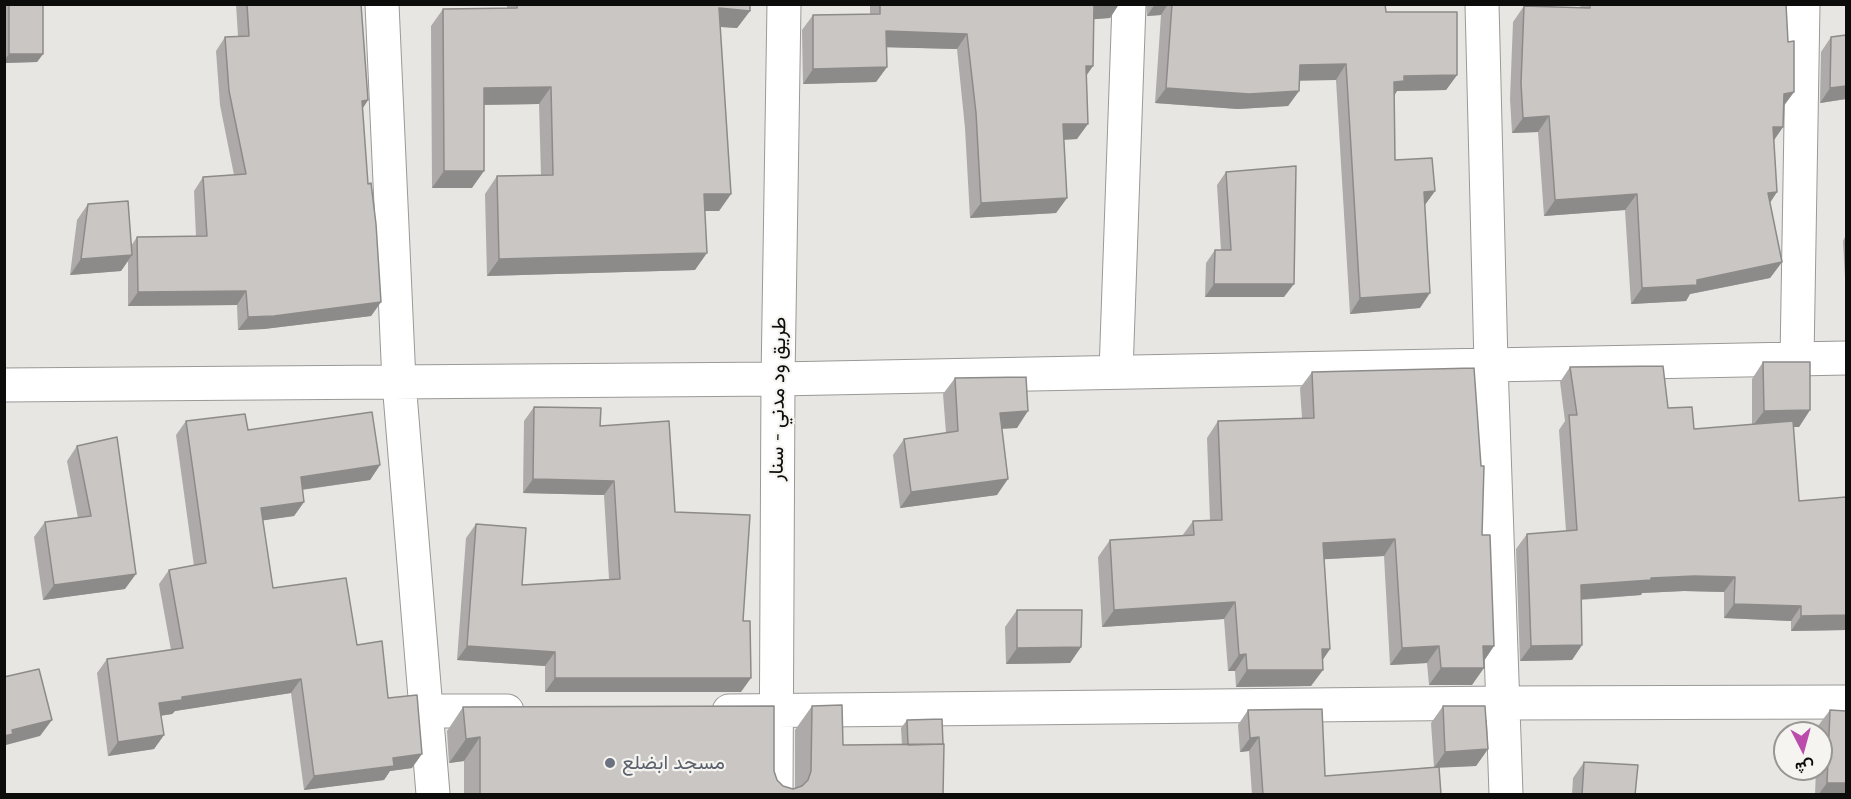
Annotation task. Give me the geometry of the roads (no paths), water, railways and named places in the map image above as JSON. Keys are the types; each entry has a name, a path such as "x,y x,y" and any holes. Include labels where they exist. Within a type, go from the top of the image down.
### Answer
{"street":[{"path":"382,4 399,382 433,795"},
{"name":"طريق ود مدني - سنار","path":"776,795 778,380 784,4"},
{"path":"1116,372 1129,4"},
{"path":"1482,4 1491,364 1506,795"},
{"path":"1797,359 1803,4"},
{"path":"4,385 778,380 1846,358"},
{"path":"706,711 1846,702"},
{"path":"426,711 531,711"}],"place":[{"name":"مسجد ابضلع","path":"610,763"}]}
